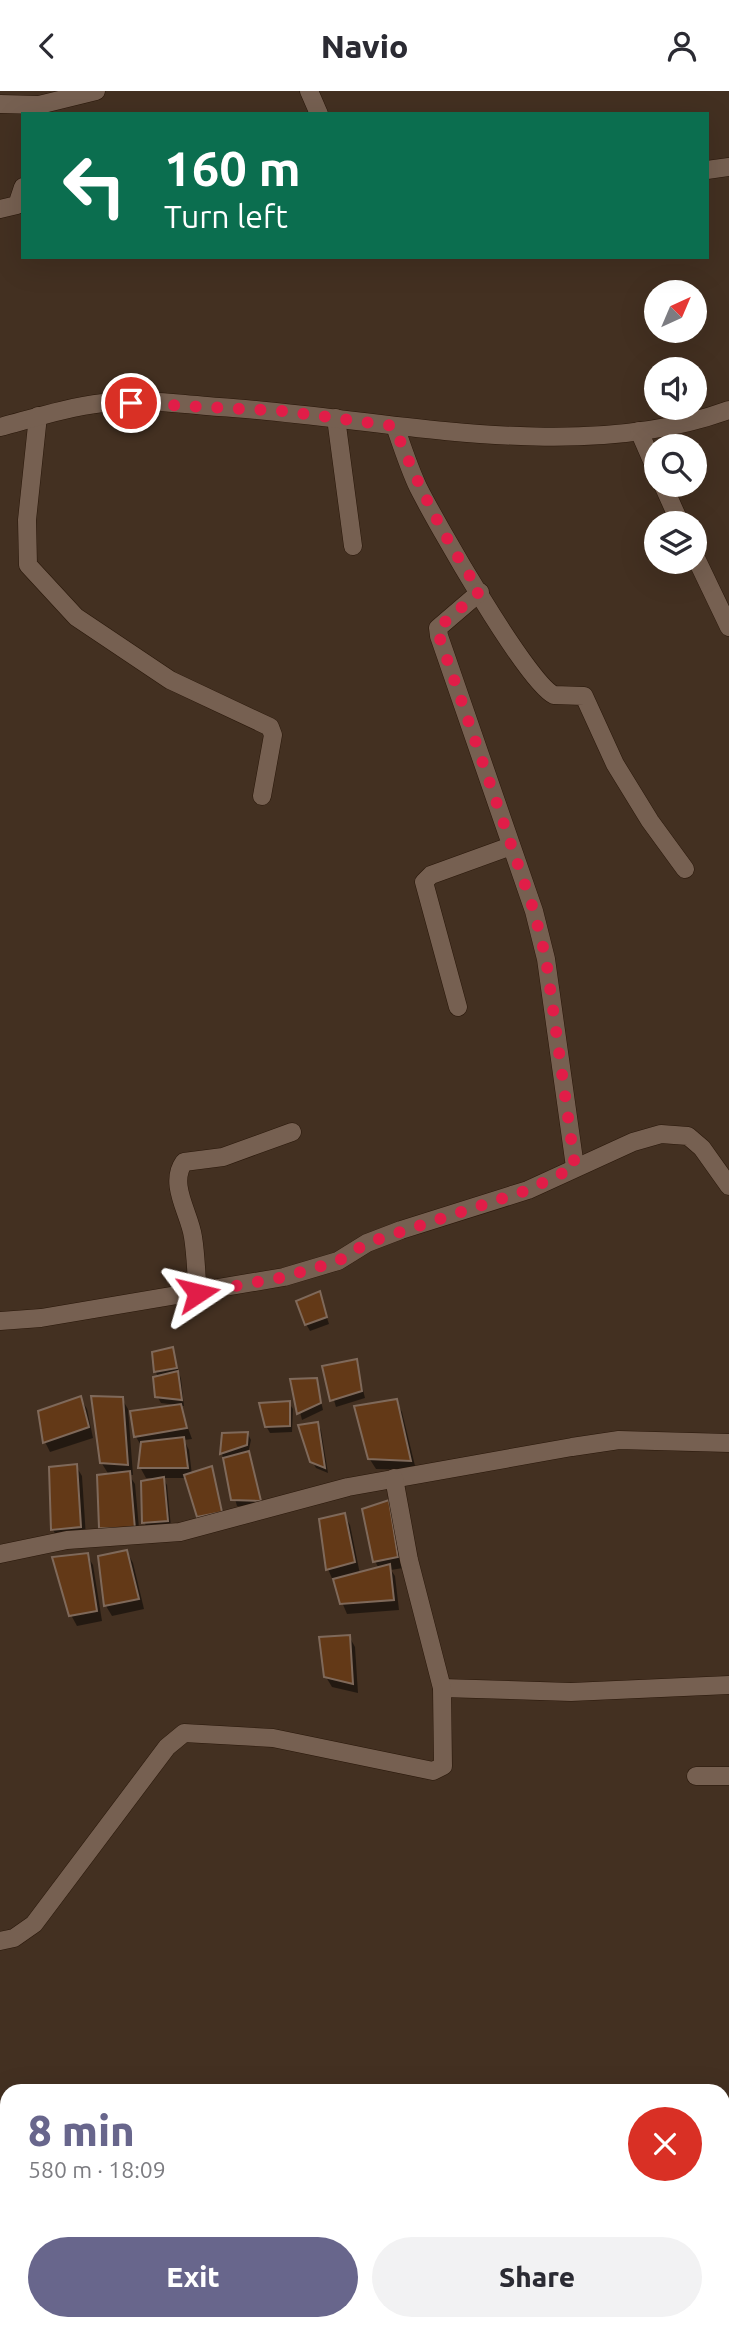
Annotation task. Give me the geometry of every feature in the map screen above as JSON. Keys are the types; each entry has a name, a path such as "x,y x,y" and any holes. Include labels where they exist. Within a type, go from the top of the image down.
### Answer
{"street":[{"path":"0,104 38,110 96,91"},
{"path":"309,91 318,112"},
{"path":"709,170 729,167"},
{"path":"0,209 17,205 21,193"},
{"path":"0,427 104,403 144,403 284,411 394,426 566,436 639,431 729,409"},
{"path":"38,417 27,520 28,565 76,617 160,673 270,727 273,735 262,796"},
{"path":"336,418 353,546"},
{"path":"394,426 417,485 437,523 530,672 547,692 584,696 615,764 650,821 685,869"},
{"path":"639,431 644,442"},
{"path":"704,574 729,627"},
{"path":"480,591 438,628 439,636 534,911 546,959 575,1167"},
{"path":"458,1007 424,882 431,875 511,846"},
{"path":"198,1293 193,1234 179,1188 179,1169 184,1162 223,1157 292,1132"},
{"path":"0,1321 198,1293 284,1277 338,1261 367,1243 528,1190 575,1167 642,1139 661,1134 688,1136 702,1148 729,1186"},
{"path":"0,1554 67,1540 180,1532 317,1494 394,1478 620,1440 729,1443"},
{"path":"0,1941 14,1938 33,1924 167,1747 184,1733 194,1731 273,1738 433,1771 440,1769 445,1762 442,1688 409,1560 394,1478"},
{"path":"442,1688 571,1692 729,1685"},
{"path":"696,1776 729,1776"}],"building":[{"path":"320,1291 327,1317 305,1325 296,1301"},
{"path":"173,1347 177,1368 154,1372 152,1352"},
{"path":"357,1359 362,1391 330,1401 322,1366"},
{"path":"178,1371 182,1400 155,1397 153,1377"},
{"path":"317,1378 321,1403 297,1414 290,1379"},
{"path":"81,1396 89,1427 43,1443 38,1411"},
{"path":"91,1396 123,1397 128,1465 100,1463"},
{"path":"397,1399 411,1461 368,1459 354,1406"},
{"path":"290,1401 290,1426 265,1427 259,1403"},
{"path":"181,1404 187,1428 134,1437 130,1411"},
{"path":"318,1422 325,1468 310,1462 298,1425"},
{"path":"248,1432 247,1445 220,1454 222,1433"},
{"path":"184,1437 188,1468 138,1468 141,1442"},
{"path":"249,1451 261,1501 231,1500 223,1458"},
{"path":"77,1464 81,1527 51,1530 49,1467"},
{"path":"212,1466 222,1512 197,1517 184,1475"},
{"path":"130,1471 135,1529 99,1528 97,1475"},
{"path":"164,1477 168,1521 142,1523 141,1481"},
{"path":"389,1500 398,1557 373,1562 362,1509"},
{"path":"345,1513 355,1562 326,1570 319,1519"},
{"path":"127,1550 139,1599 104,1606 98,1556"},
{"path":"88,1553 97,1611 69,1616 52,1557"},
{"path":"390,1564 394,1600 340,1604 333,1579"},
{"path":"350,1635 353,1684 324,1677 319,1637"}],"route":[{"path":"131,403 284,411 394,426 417,485 457,558 480,591 438,628 439,636 534,911 546,959 575,1167 528,1190 367,1243 338,1261 284,1277 198,1293"}]}
